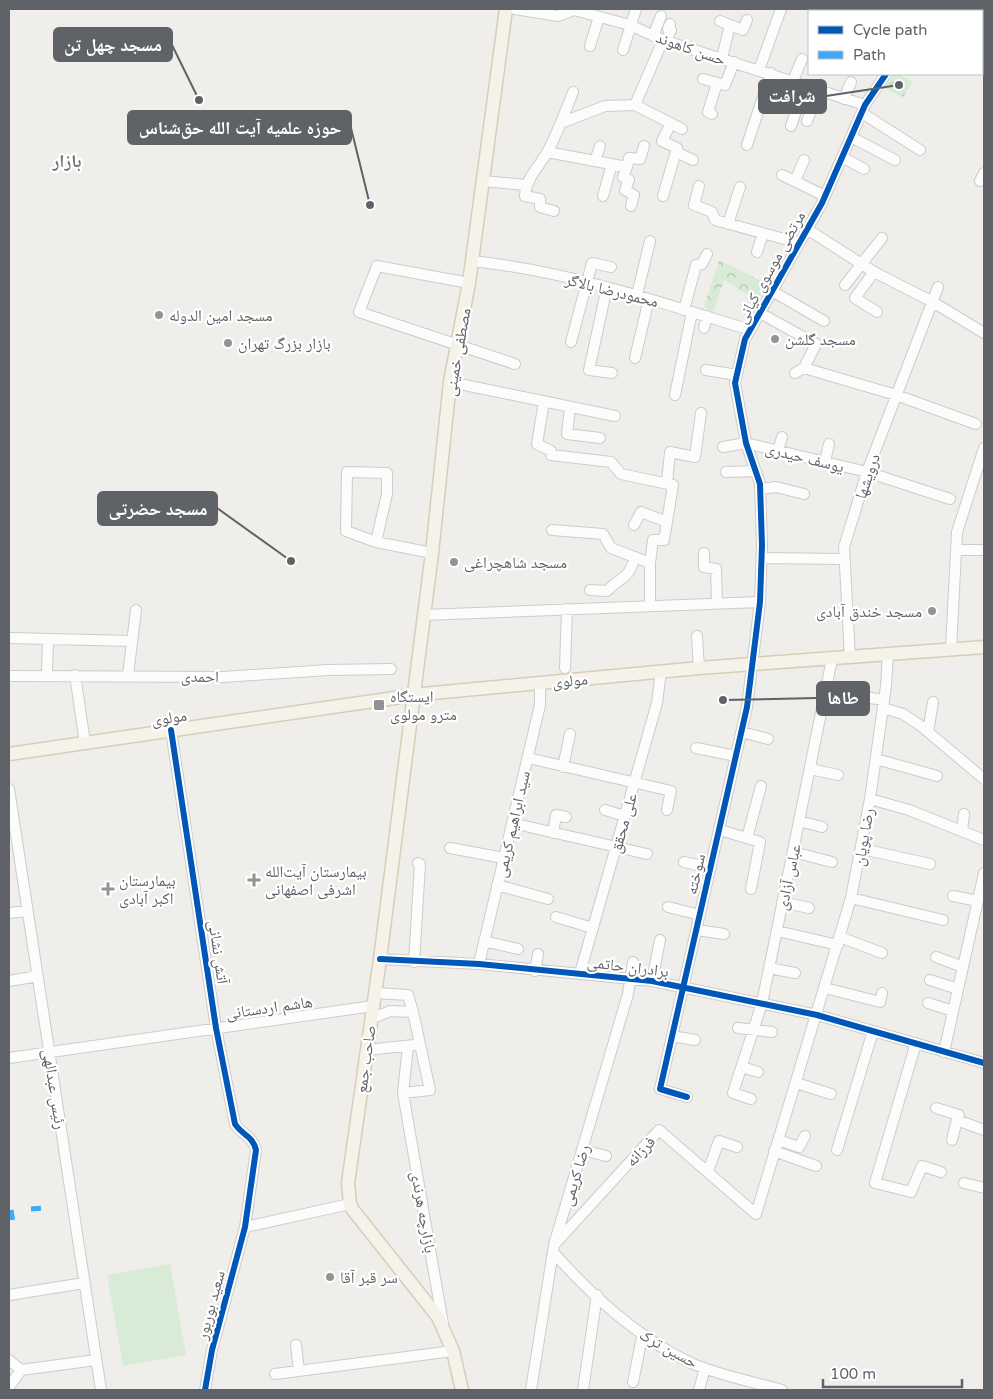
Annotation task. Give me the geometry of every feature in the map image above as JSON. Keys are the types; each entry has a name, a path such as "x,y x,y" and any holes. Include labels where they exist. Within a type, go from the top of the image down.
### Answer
{"main road":[{"name":"مصطفی خمینی","path":"412,695 432,553 450,382 469,283 506,9"},
{"name":"مولوی","path":"9,754 412,695 661,671 984,647"},
{"name":"صاحب جمع","path":"350,1204 349,1173 380,959 412,695"},
{"path":"350,1204 430,1306 444,1330 453,1351 462,1390"}],"street":[{"name":"حسن کاهوند","path":"515,9 558,16 574,10 630,25 665,41 806,85 844,99 863,109 920,150"},
{"path":"623,50 636,9"},
{"path":"759,70 781,9"},
{"path":"653,36 661,16"},
{"path":"590,46 599,17"},
{"path":"720,21 742,30 747,20"},
{"path":"635,105 671,30 668,28 670,24"},
{"path":"722,58 730,25"},
{"path":"680,57 683,46"},
{"path":"793,81 802,60"},
{"path":"712,114 708,112 734,62"},
{"path":"747,145 771,73"},
{"name":"مرتضی موسوی کیانی","path":"752,664 760,602 762,558 760,489 746,443 735,383 736,375 745,339 808,229 825,196 863,109 885,75"},
{"path":"703,79 721,84"},
{"path":"844,99 851,82"},
{"path":"791,126 806,85"},
{"path":"807,121 819,91"},
{"path":"554,211 540,207 540,199 525,196 526,185 545,155 561,123 573,92"},
{"path":"561,123 605,106 635,105 682,129"},
{"path":"663,196 677,148 662,141 671,123"},
{"path":"851,137 894,160"},
{"path":"595,161 600,146"},
{"path":"632,206 634,195 625,190 629,180 623,177 630,158 640,159 644,146"},
{"path":"676,152 693,160"},
{"path":"545,155 627,167"},
{"path":"842,157 864,169"},
{"path":"795,181 804,160"},
{"path":"603,196 612,164"},
{"path":"782,175 825,196"},
{"path":"482,181 526,185"},
{"path":"699,186 694,204 712,212 715,220 799,243"},
{"path":"728,224 740,187"},
{"path":"808,229 874,272 931,301 984,333"},
{"path":"756,252 763,233"},
{"path":"845,285 882,238"},
{"path":"637,295 650,241"},
{"path":"675,395 696,264 702,264 707,254"},
{"name":"محمودرضا بالاگر","path":"472,261 504,264 637,295 750,330"},
{"path":"571,342 592,263 611,267"},
{"path":"469,283 377,266 359,312 515,364"},
{"path":"874,272 855,298 877,312"},
{"path":"607,288 589,370 612,373"},
{"name":"درویشها","path":"850,658 844,547 867,472 931,301 938,288"},
{"path":"772,291 824,321"},
{"path":"635,358 649,299"},
{"path":"760,313 816,344 800,370 896,395 976,424"},
{"path":"704,328 707,316"},
{"path":"706,370 736,375"},
{"path":"450,382 615,416"},
{"path":"544,401 537,444 551,451 551,455 611,462 620,474 673,485 664,540 653,540 650,563 650,605"},
{"path":"570,407 567,434 600,438"},
{"path":"667,483 670,452 695,457 701,413"},
{"path":"778,451 782,437"},
{"path":"723,447 746,443"},
{"name":"یوسف حیدری","path":"746,443 867,472 950,500"},
{"path":"825,461 829,444"},
{"path":"951,649 957,532 980,470 984,448"},
{"path":"726,472 756,471"},
{"path":"376,542 387,494 387,473 347,472 346,531 376,542 432,553"},
{"path":"760,489 776,487 804,494"},
{"path":"634,525 641,512 667,522"},
{"path":"552,530 603,534 611,548 650,563"},
{"path":"956,550 984,550"},
{"path":"704,553 704,567 716,569 716,603"},
{"path":"590,590 607,590 614,583 624,579 631,570 635,557"},
{"path":"762,558 844,559"},
{"path":"423,615 760,602"},
{"path":"565,668 567,609"},
{"path":"128,675 136,610"},
{"path":"697,636 699,668"},
{"path":"9,638 132,641"},
{"path":"47,674 48,639"},
{"name":"رضا پویان","path":"756,1214 852,898 862,849 876,759 884,704 888,655"},
{"name":"عباس آزادی","path":"751,1099 733,1093 762,1003 832,659"},
{"name":"سوخته","path":"687,1097 660,1089 742,732 752,664"},
{"name":"احمدی","path":"9,676 47,674 223,677 328,670 391,670"},
{"name":"علی محقق","path":"580,973 657,703 661,671"},
{"path":"75,675 85,743"},
{"name":"سید ابراهیم کریمی","path":"479,964 540,705 540,683"},
{"path":"857,696 884,704 903,714 984,778"},
{"path":"928,732 934,702"},
{"name":"آتش نشانی","path":"172,730 216,1028 235,1124 239,1130 252,1138 256,1150 245,1227"},
{"path":"742,732 768,739"},
{"path":"563,767 570,734"},
{"path":"696,748 736,756"},
{"path":"528,758 671,791 667,810"},
{"path":"876,759 937,776"},
{"path":"810,769 838,775"},
{"path":"747,838 761,786"},
{"name":"رئیس عبدالهی","path":"9,789 13,839 28,910 101,1390"},
{"path":"870,799 909,810 984,840"},
{"path":"605,810 625,816"},
{"path":"962,832 964,814"},
{"path":"553,833 556,815 566,817"},
{"path":"799,822 822,827"},
{"path":"512,823 647,854"},
{"path":"720,830 760,842 752,889"},
{"path":"450,848 504,858"},
{"path":"862,849 930,864"},
{"path":"793,852 832,862"},
{"path":"684,862 711,868"},
{"path":"414,962 420,864 418,863"},
{"path":"944,1052 984,873"},
{"path":"497,885 548,898"},
{"path":"953,896 978,901"},
{"path":"852,898 943,920"},
{"path":"782,902 809,908"},
{"path":"668,907 700,914"},
{"path":"9,913 28,910"},
{"path":"556,917 593,928"},
{"path":"697,930 724,934"},
{"path":"776,931 839,941 882,953"},
{"path":"652,980 660,940"},
{"path":"484,941 518,949"},
{"path":"535,970 538,954"},
{"path":"936,957 963,966"},
{"name":"برادران حاتمی","path":"380,959 479,964 652,980 817,1015 984,1064"},
{"name":"رضا کریمی","path":"531,1390 554,1248 632,978 633,962"},
{"path":"769,968 795,972"},
{"path":"9,981 38,976"},
{"path":"930,980 958,989"},
{"path":"825,988 880,1002 882,993"},
{"path":"375,993 408,995 413,1012 430,1090 403,1093"},
{"path":"928,1003 953,1011"},
{"name":"هاشم اردستانی","path":"9,1058 216,1028 372,1012 413,1012"},
{"path":"738,1028 772,1032"},
{"path":"836,1150 873,1031"},
{"path":"672,1036 695,1040"},
{"path":"916,1043 875,1183 911,1192 922,1166 941,1172"},
{"path":"366,1050 420,1045"},
{"name":"بازارچه هرندی","path":"408,1046 403,1093 444,1330"},
{"path":"742,1067 758,1072"},
{"path":"796,1083 831,1094"},
{"path":"936,1108 959,1115 952,1140"},
{"path":"957,1120 984,1130"},
{"name":"فرزانه","path":"554,1248 659,1130 756,1214"},
{"path":"778,1140 799,1147 805,1136"},
{"path":"708,1171 719,1141 737,1147"},
{"path":"583,1150 606,1156"},
{"path":"774,1152 816,1166"},
{"path":"964,1183 984,1188"},
{"path":"245,1227 350,1204"},
{"name":"سعید بوربور","path":"205,1390 212,1350 245,1227"},
{"name":"حسین ترک","path":"554,1248 597,1295 642,1337 693,1364 782,1390"},
{"path":"9,1295 84,1283"},
{"path":"583,1390 597,1295"},
{"path":"633,1382 642,1337"},
{"path":"296,1345 299,1371"},
{"path":"274,1374 453,1351"},
{"path":"9,1360 21,1370"},
{"path":"9,1387 21,1370 96,1360"},
{"path":"699,1390 706,1368"}],"green space":[{"path":"893,75 901,75 913,82 903,97 884,88"},
{"path":"719,260 769,285 758,301 724,280 713,312 704,306"},
{"path":"170,1264 186,1355 123,1366 107,1275"}],"marked path":[{"path":"31,1209 45,1208"},
{"path":"11,1210 13,1222"}],"cycle path":[{"path":"687,1097 660,1089 747,707 760,602 762,545 760,484 746,443 735,383 745,339 822,203 865,105 885,75"},
{"path":"171,730 216,1028 235,1124 255,1145 256,1150 245,1227 212,1350 205,1390"},
{"path":"380,959 479,964 652,981 817,1015 984,1063"}],"place":[{"name":"شرافت","path":"899,85"},
{"name":"مسجد چهل تن","path":"199,100"},
{"name":"حوزه علمیه آیت الله حق‌شناس","path":"370,205"},
{"name":"مسجد امین الدوله","path":"159,315"},
{"name":"مسجد گلشن","path":"775,339"},
{"name":"بازار بزرگ تهران","path":"228,343"},
{"name":"مسجد حضرتی","path":"291,561"},
{"name":"مسجد شاهچراغی","path":"454,562"},
{"name":"مسجد خندق آبادی","path":"932,611"},
{"name":"طاها","path":"723,700"},
{"name":"ایستگاه مترو مولوی","path":"379,705"},
{"name":"بیمارستان آیت‌الله اشرفی اصفهانی","path":"254,880"},
{"name":"بیمارستان اکبر آبادی","path":"108,889"},
{"name":"سر قبر آقا","path":"330,1277"}],"district":[{"name":"بازار","path":"67,161"}]}
